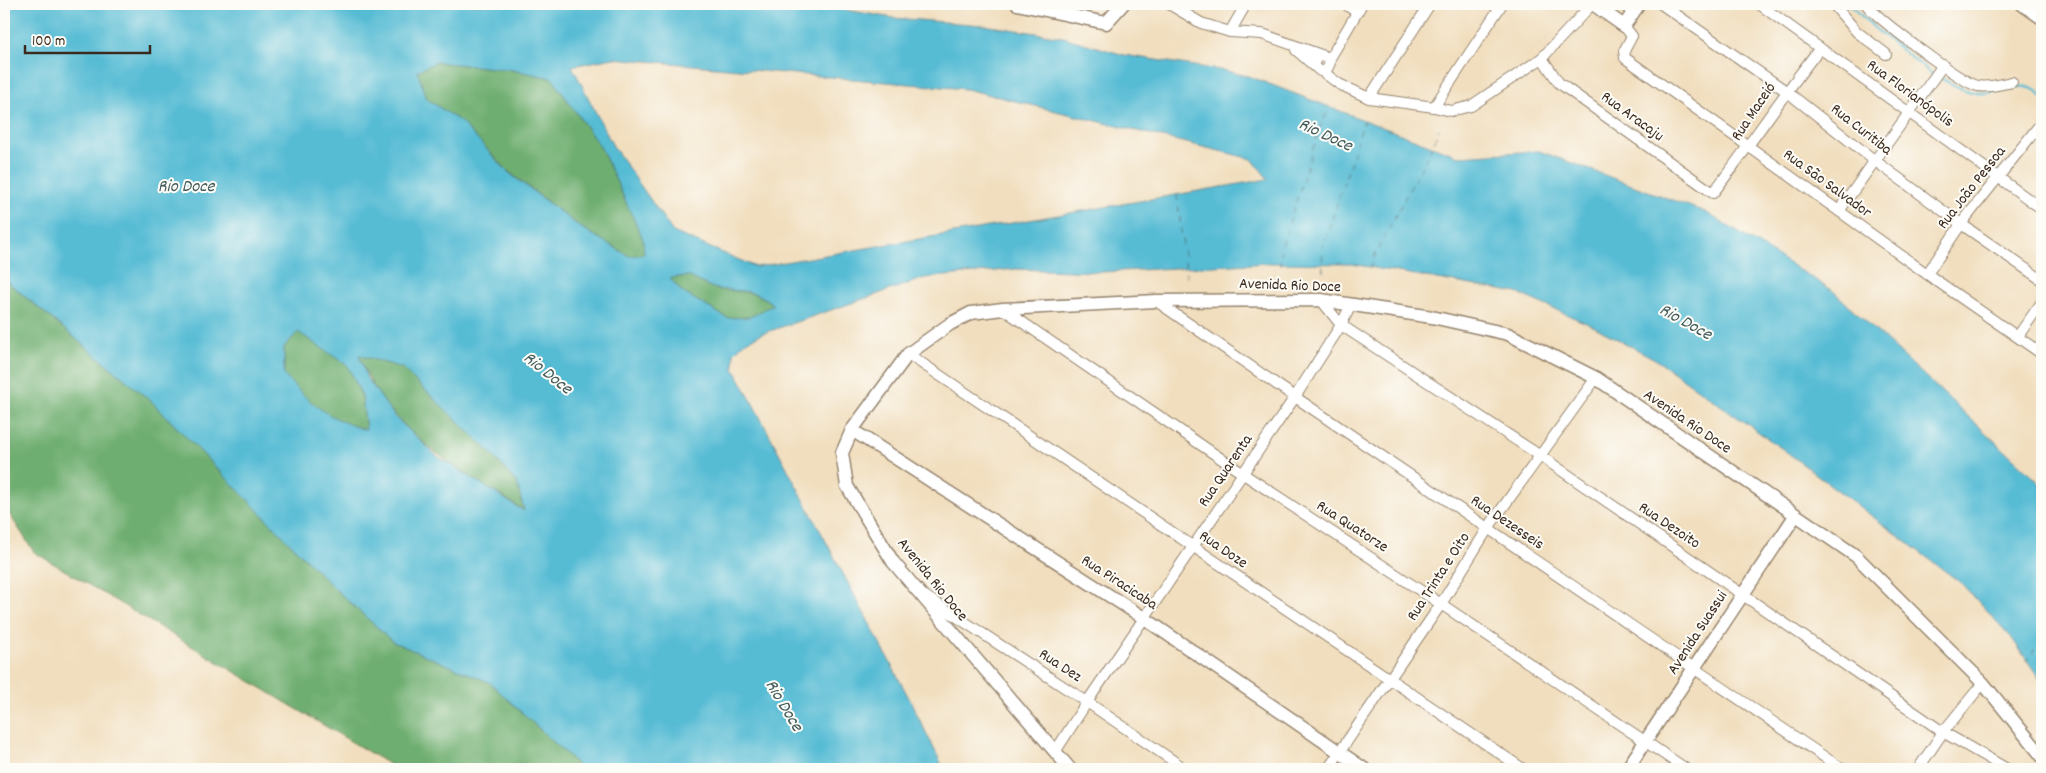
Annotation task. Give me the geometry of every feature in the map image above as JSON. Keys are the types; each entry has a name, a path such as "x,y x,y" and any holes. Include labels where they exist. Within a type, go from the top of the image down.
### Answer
{"street":[{"path":"1017,4 1106,23 1123,4"},
{"path":"1169,4 1201,23 1230,32 1262,34 1327,58"},
{"path":"1230,32 1246,4"},
{"path":"1327,58 1359,8 1345,4"},
{"path":"1368,98 1430,4"},
{"path":"1434,107 1502,4"},
{"path":"1291,46 1314,64 1317,70 1323,72 1339,84 1368,98 1450,111 1471,106 1542,58 1593,4 1624,26 1639,4"},
{"name":"Rua Curitiba","path":"1661,4 1786,91 1874,160 2042,280"},
{"name":"Rua Florianópolis","path":"1759,4 2042,208"},
{"path":"1834,4 1858,32 1886,54"},
{"path":"1866,4 1902,35 1943,66 1976,86 1991,86 2012,82"},
{"path":"2022,4 2042,18"},
{"name":"Rua São Salvador","path":"1624,26 1632,36 1624,51 1625,58 2042,354"},
{"name":"Rua Maceió","path":"1713,193 1750,146 1786,91 1820,48"},
{"path":"1314,64 1318,56 1327,58"},
{"path":"1323,72 1330,66 1327,58"},
{"name":"Rua Aracaju","path":"1542,58 1559,83 1713,193"},
{"path":"1839,211 1943,66"},
{"name":"Rua João Pessoa","path":"1927,274 1962,224 2042,122"},
{"name":"Avenida Rio Doce","path":"1070,769 893,562 848,486 842,453 852,430 908,354 950,324 971,313 1003,309 1156,301 1321,300 1432,317 1508,334 1596,378 1856,556 1983,683 2042,756"},
{"name":"Rua Dezoito","path":"1321,300 1341,326 1539,455 1943,732 2007,769"},
{"name":"Rua Dezesseis","path":"1156,301 1294,397 1842,769"},
{"path":"2018,336 2042,302"},
{"name":"Rua Quarenta","path":"1055,752 1086,702 1193,548 1294,397 1341,326 1351,305"},
{"name":"Rua Quatorze","path":"1003,309 1242,473 1686,769"},
{"name":"Rua Doze","path":"908,354 1522,769"},
{"name":"Rua Trinta e Oito","path":"1328,769 1441,604 1488,528 1596,378"},
{"name":"Rua Piracicaba","path":"852,430 1144,618 1364,769"},
{"name":"Avenida Suassui","path":"1627,769 1795,516"},
{"name":"Rua Dez","path":"918,591 1185,769"},
{"path":"1918,769 1943,732 1983,683"}],"green space":[{"path":"436,62 513,70 552,78 601,148 643,239 644,254 629,256 580,227 508,171 461,122 427,99 417,71"},
{"path":"688,276 717,289 747,292 760,296 774,305 750,317 727,318 682,292 670,278"},
{"path":"4,279 151,401 333,587 393,642 489,682 573,760 579,769 397,769 34,552 4,506"},
{"path":"298,331 348,366 362,396 366,430 338,421 304,398 284,375 284,347"},
{"path":"358,354 402,368 487,449 517,483 525,511 475,480 428,446 406,427 387,406 371,381"}],"water":[{"name":"Rio Doce","path":"4,4 811,4 893,18 983,25 1063,37 1124,55 1226,71 1251,77 1458,156 1539,151 1705,212 1832,290 2042,485 2042,682 2011,637 1961,583 1784,450 1655,359 1591,325 1517,293 1352,264 1270,263 1101,272 1016,269 925,278 761,334 744,343 734,353 734,368 909,698 944,769 579,769 573,760 489,682 393,642 333,587 151,401 4,279","holes":["613,58 966,89 1252,159 1268,179 756,267 673,232 613,146 572,66","436,62 513,70 552,78 601,148 643,239 644,254 629,256 580,227 508,172 461,122 427,99 417,71","688,276 717,289 754,293 773,305 750,317 727,318 682,292 670,278","298,332 348,366 362,396 366,430 341,421 320,409 284,375 284,347","359,355 402,368 487,449 517,483 524,511 437,456 395,417 367,378"]}],"waterway":[{"path":"1849,4 1877,30 1932,74"},
{"path":"1937,76 1972,92 1994,92 2020,86 2036,90 2042,97"}],"ferry route":[{"path":"1280,266 1282,245 1320,127 1328,111"},
{"path":"1323,272 1322,250 1364,121"},
{"path":"1370,269 1376,252 1428,155 1439,129"},
{"path":"1177,195 1187,279"},
{"path":"2025,662 2042,641"}]}
